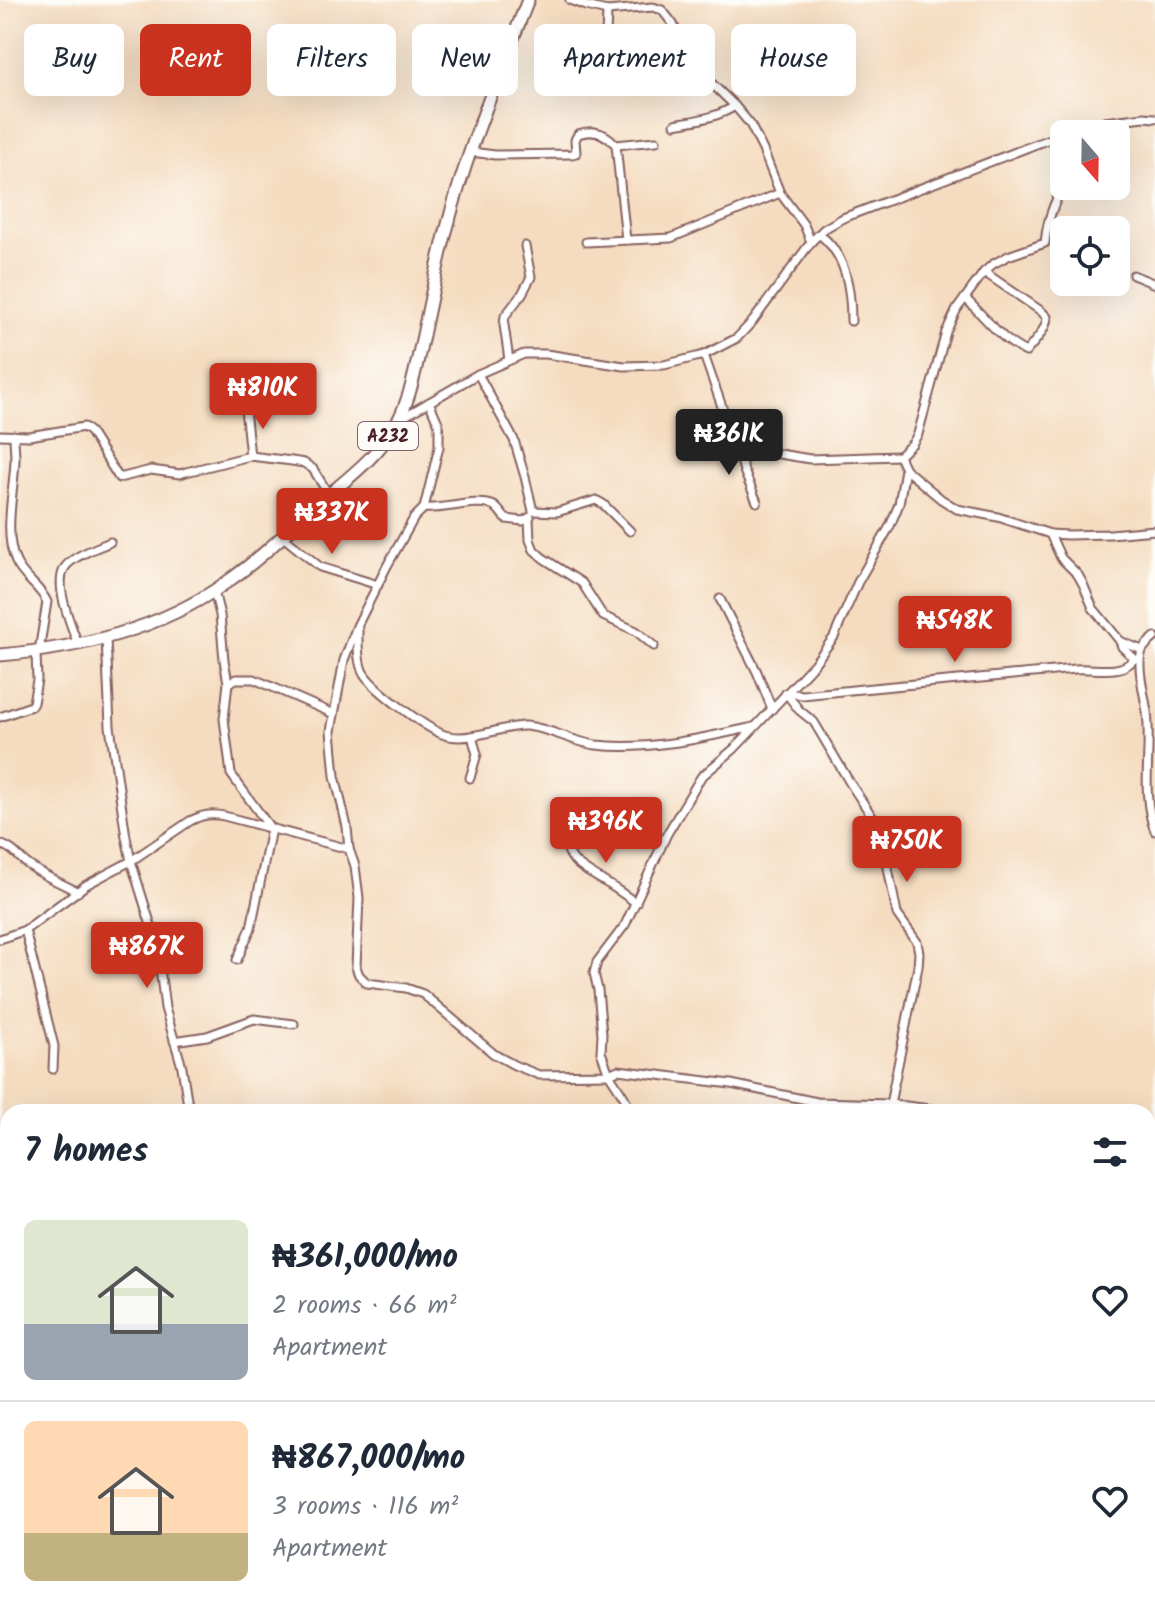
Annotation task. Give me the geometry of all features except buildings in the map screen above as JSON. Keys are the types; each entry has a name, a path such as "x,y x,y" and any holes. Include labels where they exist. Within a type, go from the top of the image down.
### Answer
{"main road":[{"name":"A232","path":"0,655 78,645 106,638 151,623 214,591 255,560 377,450 398,420 415,375 447,226 528,0"}],"street":[{"path":"570,0 607,11 653,7 664,13 692,62 750,124 780,193 804,225 811,242"},
{"path":"664,13 668,0"},
{"path":"606,24 607,11"},
{"path":"675,124 708,119 735,106"},
{"path":"1120,120 1155,118"},
{"path":"471,152 495,155 572,154 576,153 578,134 603,133 616,145 626,240"},
{"path":"398,420 478,374 524,354 546,354 624,366 664,365 704,355 737,338 824,229 843,218 1050,139"},
{"path":"616,145 656,141"},
{"path":"586,242 671,238 780,193"},
{"path":"735,439 786,456 810,459 899,456 918,434 946,332 957,309 993,264 1043,245 1056,200"},
{"path":"819,234 832,246 841,262 849,288 851,321"},
{"path":"509,360 505,316 531,277 525,246"},
{"path":"965,298 1022,351 1026,352 1038,338 1047,324 1047,317 984,272"},
{"path":"1133,275 1155,284"},
{"path":"704,355 757,502"},
{"path":"478,374 514,440 525,477 531,515 530,540 534,550 582,583 603,616 636,631 654,646"},
{"path":"429,402 439,425 439,447 424,508 414,518 357,626 344,660 331,731 335,776 359,898 356,967 359,975 367,983 406,988 423,994 494,1054 539,1075 609,1074 618,1070 731,1084 828,1104"},
{"path":"245,409 250,456"},
{"path":"0,435 46,434 84,427 119,478 151,470 180,474 250,456 304,463 313,469 329,495"},
{"path":"0,717 33,703 47,602 17,565 12,551 14,435"},
{"path":"899,456 905,469 957,509 998,517 1050,534 1155,530"},
{"path":"627,1104 609,1074 601,1052 601,1019 594,973 597,962 625,925 667,834 701,777 755,727 814,664 834,637 858,582 895,515 905,469"},
{"path":"424,508 490,504 497,507 506,519 523,521 531,515 557,512 596,500 630,531"},
{"path":"1050,534 1061,558 1078,575 1093,608 1122,647 1137,660 1143,696 1151,713 1148,788 1155,831"},
{"path":"282,536 320,567 378,585"},
{"path":"78,645 63,600 60,584 63,572 67,565 110,542"},
{"path":"214,591 228,683 224,719 231,774 271,829 251,928 237,960"},
{"path":"720,599 772,709"},
{"path":"357,626 360,666 369,681 408,713 445,736 472,736 523,726 597,745 631,746 667,743 755,727"},
{"path":"786,693 803,695 1083,668 1116,669 1137,660 1155,637"},
{"path":"106,638 110,726 131,861 157,945 165,1008 182,1067 188,1104"},
{"path":"1120,641 1142,650"},
{"path":"228,683 236,679 254,679 334,714"},
{"path":"786,693 799,710 814,722 873,818 882,837 897,914 917,942 918,967 890,1104"},
{"path":"470,778 477,754 472,736"},
{"path":"0,939 25,930 78,892 199,816 213,814 349,849"},
{"path":"564,834 572,860 584,871 636,903"},
{"path":"0,844 13,850 25,863 46,876 78,892"},
{"path":"25,930 54,1046 53,1069"},
{"path":"174,1041 207,1036 254,1019 294,1024"}]}
